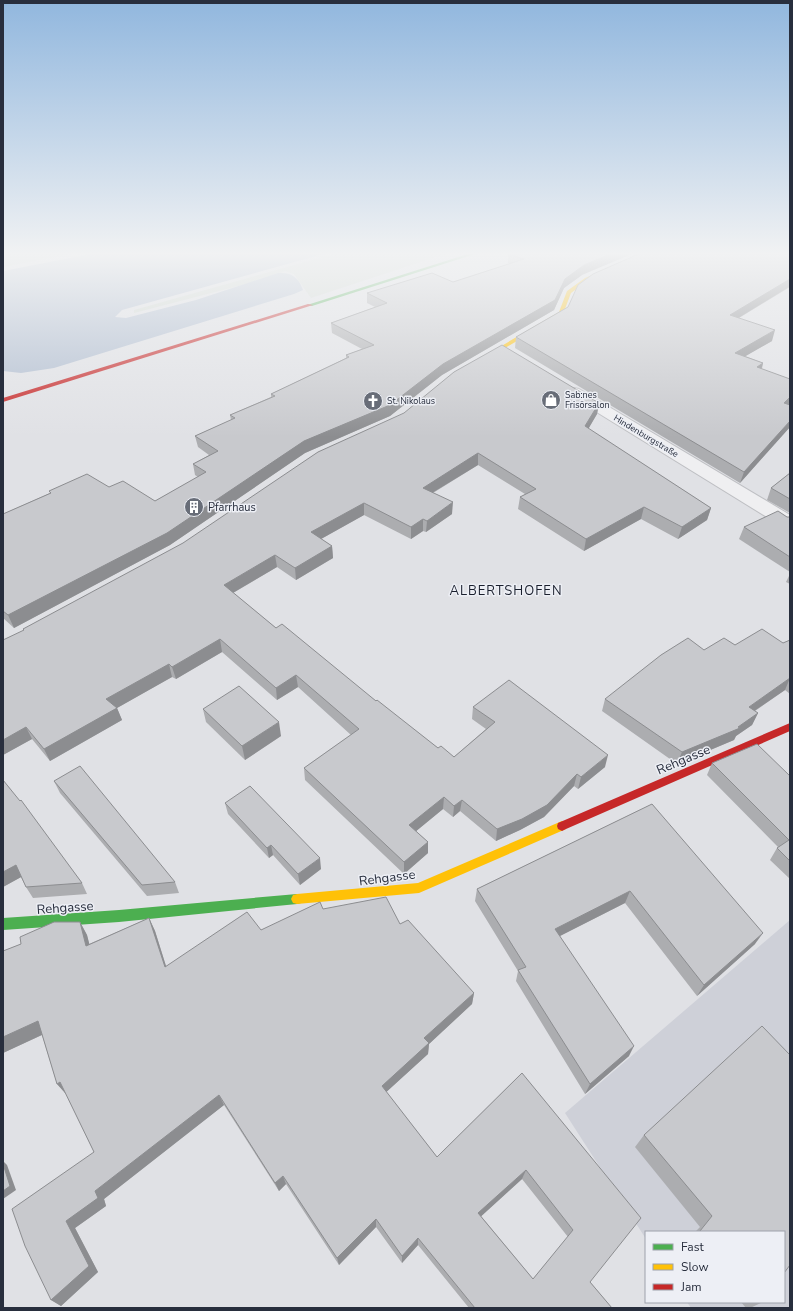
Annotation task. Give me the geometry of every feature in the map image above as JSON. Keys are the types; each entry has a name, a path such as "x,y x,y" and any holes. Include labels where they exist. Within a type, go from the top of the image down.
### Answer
{"street":[{"path":"3,400 279,314"},
{"path":"468,367 509,352 559,314"},
{"name":"Hindenburgstraße","path":"562,385 790,523"},
{"name":"Rehgasse","path":"3,924 119,916 419,888 790,727"}],"shaded area":[{"path":"790,920 790,1308 691,1308 688,1303 785,1303 785,1231 645,1231 645,1237 565,1113"}],"water":[{"path":"3,314 118,314 115,317 126,318 141,314 229,314 54,368 21,373 3,371"}],"building":[{"path":"356,314 530,314 443,364 390,405 304,441 167,533 8,615 3,611 3,514 51,493 49,491 87,474 109,487 123,481 155,501 206,472 193,464 218,451 195,436 235,418 230,415 275,396 271,394 349,357 346,355 374,345 331,323"},
{"path":"556,314 731,314 730,315 775,330 735,353 763,363 757,367 790,379 790,397 784,403 790,405 790,421 744,472 516,337"},
{"path":"502,345 599,403 585,426 711,508 682,527 644,507 586,539 520,497 536,489 478,453 423,488 453,502 427,521 423,519 411,527 364,503 311,532 332,546 295,568 275,555 224,585 276,628 282,624 376,701 377,700 438,748 441,746 454,757 495,722 473,707 509,680 608,755 581,777 577,774 547,805 522,819 497,829 462,800 454,806 444,797 409,825 428,842 404,862 304,768 359,729 296,675 276,688 220,639 172,667 169,664 106,699 117,708 44,749 26,727 3,740 3,640 183,543 318,452 404,413 454,372"},
{"path":"790,473 790,499 771,488"},
{"path":"778,511 787,517 790,517 790,557 744,527"},
{"path":"762,629 783,643 790,640 790,678 749,707 758,713 738,727 740,728 682,752 605,699 661,655 688,638 704,650 724,638 735,645"},
{"path":"239,686 279,722 242,746 203,709"},
{"path":"757,744 790,776 790,861 777,848 789,840 712,763"},
{"path":"80,766 175,882 142,885 54,781"},
{"path":"3,780 20,801 21,800 82,883 26,887 16,865 3,872"},
{"path":"250,786 320,858 298,874 271,845 267,848 225,803"},
{"path":"652,804 763,933 704,985 630,891 555,929 634,1046 590,1084 518,970 526,967 477,889"},
{"path":"386,897 400,924 408,920 474,993 424,1038 429,1043 382,1086 437,1157 522,1073 641,1218 590,1282 612,1308 475,1308 418,1238 402,1256 376,1219 337,1258 283,1176 275,1183 219,1095 95,1191 98,1198 66,1221 89,1266 51,1300 25,1246 12,1209 94,1152 60,1082 57,1084 38,1021 3,1037 3,951 21,944 20,937 54,922 80,922 86,946 149,918 165,967 247,912 261,930 320,902 323,909","holes":["526,1170 573,1230 533,1279 478,1213"]},
{"path":"762,1026 790,1055 790,1265 785,1272 785,1231 700,1231 712,1216 644,1135"},
{"path":"3,1164 10,1186 3,1191"}],"traffic: fast":[{"path":"3,924 119,916 297,899"}],"traffic: slow":[{"path":"479,361 559,314"},
{"path":"297,899 419,888 562,826"}],"traffic: jam":[{"path":"3,400 280,314"},
{"path":"562,826 790,727"}],"place":[{"name":"Sab:nes Frisörsalon","path":"551,400"},
{"name":"St. Nikolaus","path":"373,401"},
{"name":"Pfarrhaus","path":"194,507"}],"district":[{"name":"ALBERTSHOFEN","path":"506,590"}]}
